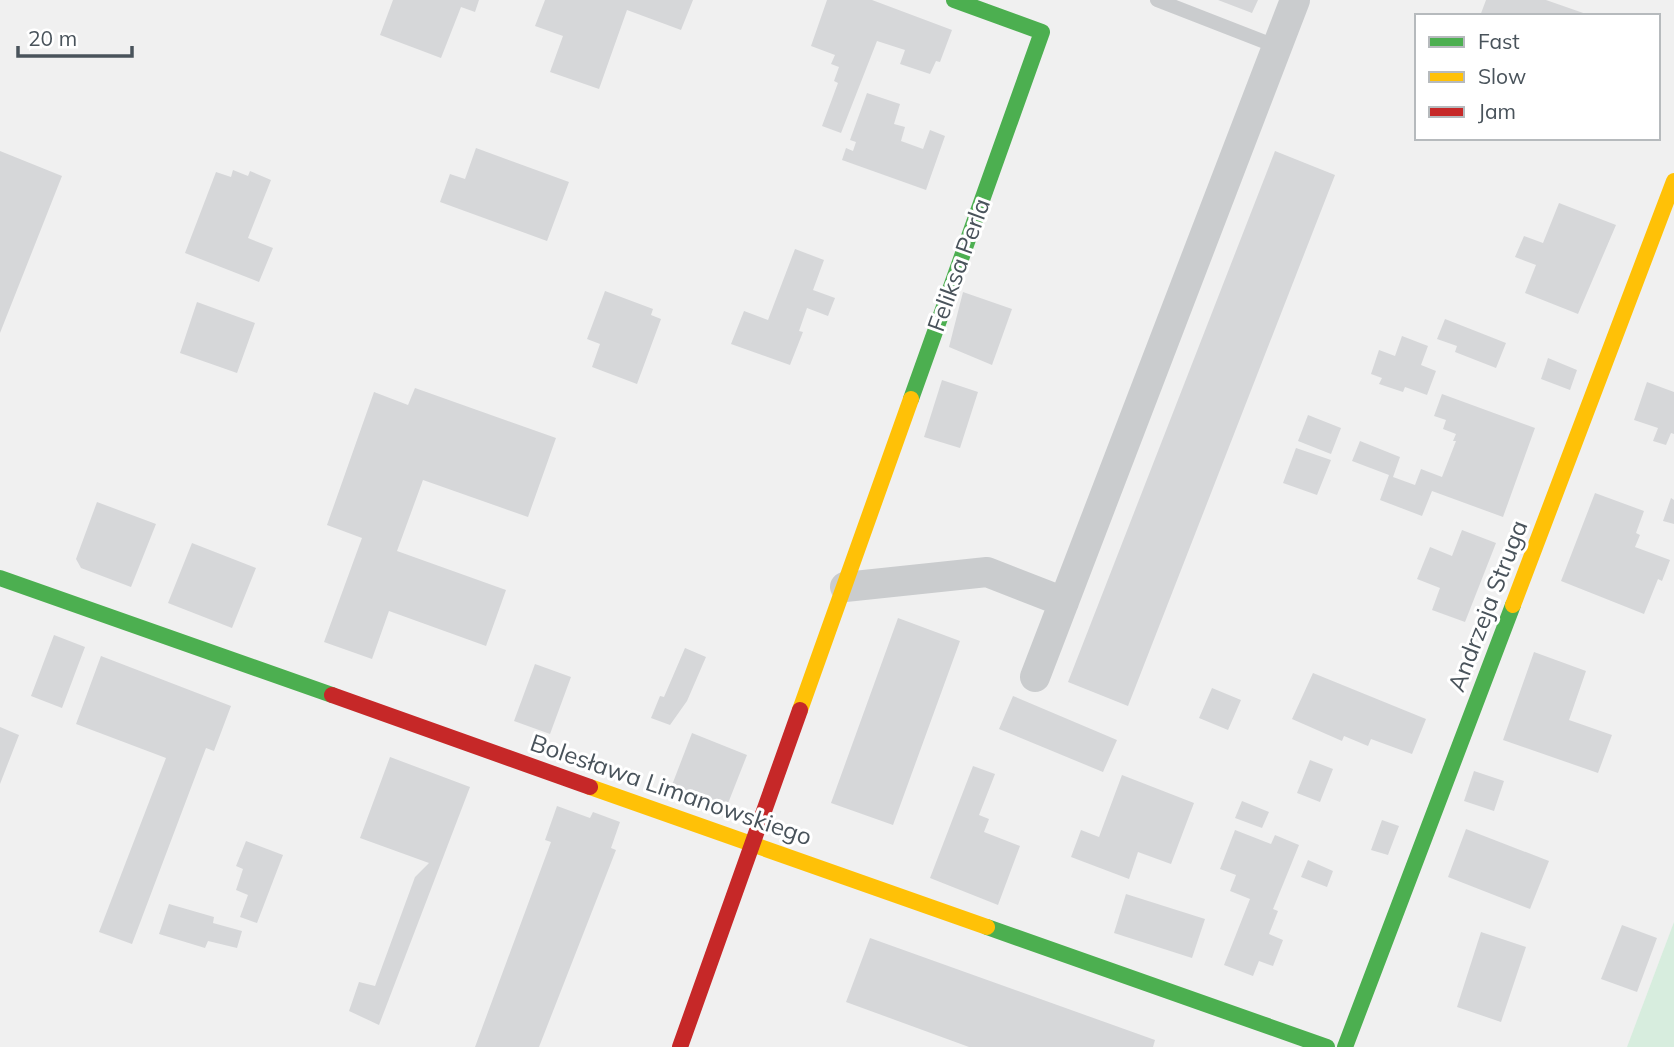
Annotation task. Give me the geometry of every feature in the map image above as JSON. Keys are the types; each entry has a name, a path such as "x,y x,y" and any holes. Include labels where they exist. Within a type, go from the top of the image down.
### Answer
{"street":[{"name":"Feliksa Perla","path":"680,1047 1042,32 954,0"},
{"path":"1035,677 1295,0"},
{"name":"Andrzeja Struga","path":"1345,1047 1674,181"},
{"path":"845,587 988,572 1064,601"},
{"name":"Bolesława Limanowskiego","path":"0,578 1327,1047"}],"lane":[{"path":"1157,0 1278,47"}],"green space":[{"path":"1674,922 1674,1047 1627,1047"}],"building":[{"path":"393,0 479,0 475,12 461,7 441,58 380,35"},
{"path":"545,0 693,0 681,30 627,10 599,89 550,72 563,36 535,26"},
{"path":"827,0 872,0 952,30 940,62 936,61 930,74 900,64 905,50 877,41 841,133 822,126 838,83 834,81 839,67 831,64 835,55 811,46"},
{"path":"1218,0 1258,0 1252,13"},
{"path":"1486,0 1546,0 1586,14 1481,14"},
{"path":"867,93 900,104 894,124 905,127 901,141 923,149 930,130 945,136 926,190 842,160 846,148 853,151 856,142 850,140"},
{"path":"476,148 569,182 547,241 440,202 450,174 465,179"},
{"path":"0,151 62,176 0,333"},
{"path":"1275,151 1335,175 1128,706 1068,682"},
{"path":"233,170 248,176 250,171 271,180 248,238 273,248 259,282 185,253 216,172 231,177"},
{"path":"1559,203 1616,225 1578,314 1525,293 1536,265 1515,257 1524,236 1543,243"},
{"path":"795,249 824,260 813,290 835,298 828,316 807,308 799,331 803,332 790,365 731,344 744,311 768,320"},
{"path":"605,291 653,309 651,315 661,319 637,384 592,367 600,344 587,339"},
{"path":"963,292 1012,309 992,365 949,347"},
{"path":"197,302 255,323 237,373 180,353"},
{"path":"1445,319 1506,343 1496,368 1455,352 1457,346 1437,339"},
{"path":"1402,336 1428,346 1421,365 1436,371 1427,395 1405,387 1403,392 1379,384 1382,378 1371,374 1379,350 1395,356"},
{"path":"1548,358 1577,370 1570,390 1541,379"},
{"path":"942,380 978,392 960,448 924,437"},
{"path":"1647,382 1674,392 1674,434 1671,433 1666,445 1653,441 1658,428 1634,420"},
{"path":"415,388 556,438 528,517 423,480 397,551 506,590 486,646 389,611 372,659 324,642 362,538 327,525 374,392 408,405"},
{"path":"1442,394 1535,428 1503,517 1432,491 1422,516 1380,500 1389,475 1352,461 1360,441 1400,457 1393,477 1415,485 1421,469 1442,477 1456,441 1453,441 1456,434 1443,429 1446,420 1434,416"},
{"path":"1308,415 1341,428 1331,454 1298,441"},
{"path":"1296,448 1331,460 1317,495 1283,483"},
{"path":"1595,493 1644,511 1636,533 1640,535 1635,547 1670,560 1662,581 1658,579 1644,614 1561,581"},
{"path":"1671,498 1674,500 1674,524 1663,521"},
{"path":"97,502 156,524 131,587 81,568 76,559"},
{"path":"1462,530 1496,543 1465,622 1432,610 1440,588 1417,579 1430,547 1452,556"},
{"path":"192,543 256,568 232,628 168,603"},
{"path":"898,618 960,641 893,825 831,803"},
{"path":"54,635 85,647 62,708 31,696"},
{"path":"685,648 706,657 687,701 670,725 651,718 660,696 664,697"},
{"path":"1534,652 1586,671 1569,720 1612,735 1598,773 1503,740"},
{"path":"101,656 231,706 214,751 206,748 132,944 99,932 166,758 76,724"},
{"path":"535,664 571,677 550,734 514,721"},
{"path":"1313,673 1426,719 1412,754 1371,739 1368,746 1344,736 1342,741 1292,719"},
{"path":"1212,688 1241,700 1228,730 1199,718"},
{"path":"1013,696 1117,740 1103,772 999,729"},
{"path":"0,727 19,735 0,784"},
{"path":"692,733 747,755 727,806 672,785"},
{"path":"390,757 470,787 379,1025 349,1011 359,982 375,986 415,877 429,863 360,838"},
{"path":"1310,760 1333,769 1320,802 1297,793"},
{"path":"973,766 995,774 979,815 989,819 984,832 1020,846 998,905 930,878"},
{"path":"1474,771 1504,781 1494,811 1464,801"},
{"path":"1122,775 1194,803 1171,864 1138,852 1129,879 1071,857 1081,830 1099,837"},
{"path":"1242,801 1269,812 1262,828 1235,818"},
{"path":"557,806 590,818 593,812 620,822 611,848 616,850 539,1047 475,1047 551,842 545,840"},
{"path":"1382,820 1399,826 1388,855 1371,850"},
{"path":"1466,829 1549,861 1530,909 1448,877"},
{"path":"1235,830 1271,844 1275,835 1299,845 1273,909 1278,911 1269,934 1283,940 1273,966 1259,961 1253,976 1224,965 1250,899 1230,891 1236,875 1220,869"},
{"path":"246,841 283,855 257,923 240,917 248,895 236,890 243,869 236,866"},
{"path":"1308,860 1333,871 1327,887 1301,877"},
{"path":"1126,894 1205,919 1192,958 1114,933"},
{"path":"169,904 214,917 213,923 242,931 237,948 208,941 205,948 159,934"},
{"path":"1622,925 1657,938 1637,992 1601,979"},
{"path":"1481,932 1526,947 1501,1022 1457,1007"},
{"path":"870,938 1155,1040 1153,1047 969,1047 846,1002"}],"traffic: fast":[{"path":"911,399 1042,32 954,0"},
{"path":"0,578 332,695"},
{"path":"1345,1047 1513,605"},
{"path":"987,927 1327,1047"}],"traffic: slow":[{"path":"1513,605 1674,181"},
{"path":"800,710 911,399"},
{"path":"590,787 987,927"}],"traffic: jam":[{"path":"332,695 590,787"},
{"path":"680,1047 800,710"}]}
